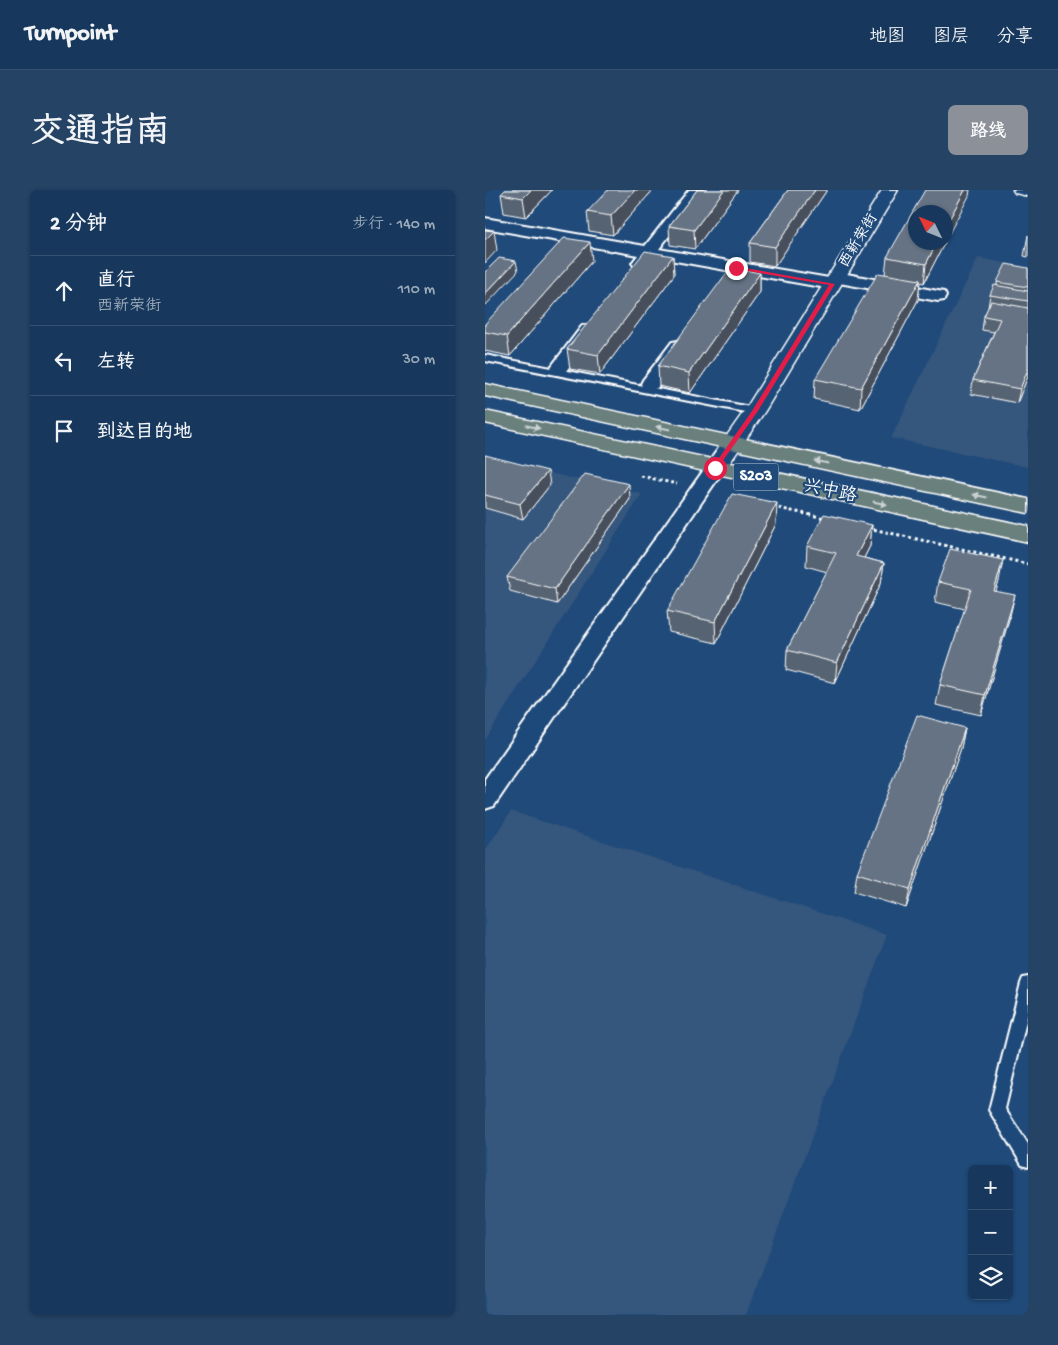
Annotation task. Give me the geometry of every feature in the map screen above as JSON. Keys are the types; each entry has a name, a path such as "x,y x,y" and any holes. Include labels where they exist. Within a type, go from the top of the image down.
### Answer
{"highway":[{"name":"兴中路","path":"485,390 1028,506"},
{"name":"兴中路","path":"485,417 1028,534"}],"street":[{"path":"631,275 697,190"},
{"name":"西新荣街","path":"715,468 755,411 889,190"},
{"path":"1021,190 1028,191"},
{"path":"485,223 498,210"},
{"path":"485,223 736,268 938,296"},
{"path":"560,253 586,225"},
{"path":"725,283 748,252"},
{"path":"560,367 595,321"},
{"path":"650,384 690,330"},
{"path":"485,799 715,468"}],"lane":[{"path":"485,358 755,411"},
{"path":"1028,983 997,1110 1028,1158"}],"path":[{"path":"636,474 683,486"},
{"path":"770,506 827,519"},
{"path":"865,528 1028,564"}],"shaded area":[{"path":"978,258 1028,267 1028,467 891,438"},
{"path":"485,458 642,494 485,740"},
{"path":"511,811 887,935 746,1315 485,1315 485,851"}],"building":[{"path":"505,190 531,190 523,198 501,194"},
{"path":"608,190 635,190 611,216 587,212"},
{"path":"697,190 724,190 694,230 669,226"},
{"path":"788,190 815,190 775,247 750,243"},
{"path":"925,190 965,190 953,212 953,205 916,205"},
{"path":"908,220 908,250 933,250 926,264 887,257"},
{"path":"485,230 494,231 485,240"},
{"path":"564,238 590,242 507,336 485,332 485,324"},
{"path":"645,251 673,256 598,355 567,349"},
{"path":"499,258 516,261 485,294 485,272"},
{"path":"1006,264 1028,268 1028,287 997,282"},
{"path":"731,267 760,273 689,373 658,366"},
{"path":"878,273 920,280 861,388 815,379"},
{"path":"994,285 1028,291 1028,301 990,295"},
{"path":"991,301 1028,308 1028,369 1020,389 973,380 1000,319 984,316"},
{"path":"485,455 548,471 520,504 485,495"},
{"path":"585,474 629,484 555,589 507,577"},
{"path":"732,494 777,503 715,622 667,611"},
{"path":"824,514 872,525 856,556 884,563 837,663 787,650 836,553 807,546"},
{"path":"950,549 1003,560 994,591 1015,595 985,695 940,685 971,589 938,582"},
{"path":"917,715 965,728 910,889 857,873"}],"route":[{"path":"715,468 755,411 832,284 736,268"}]}
